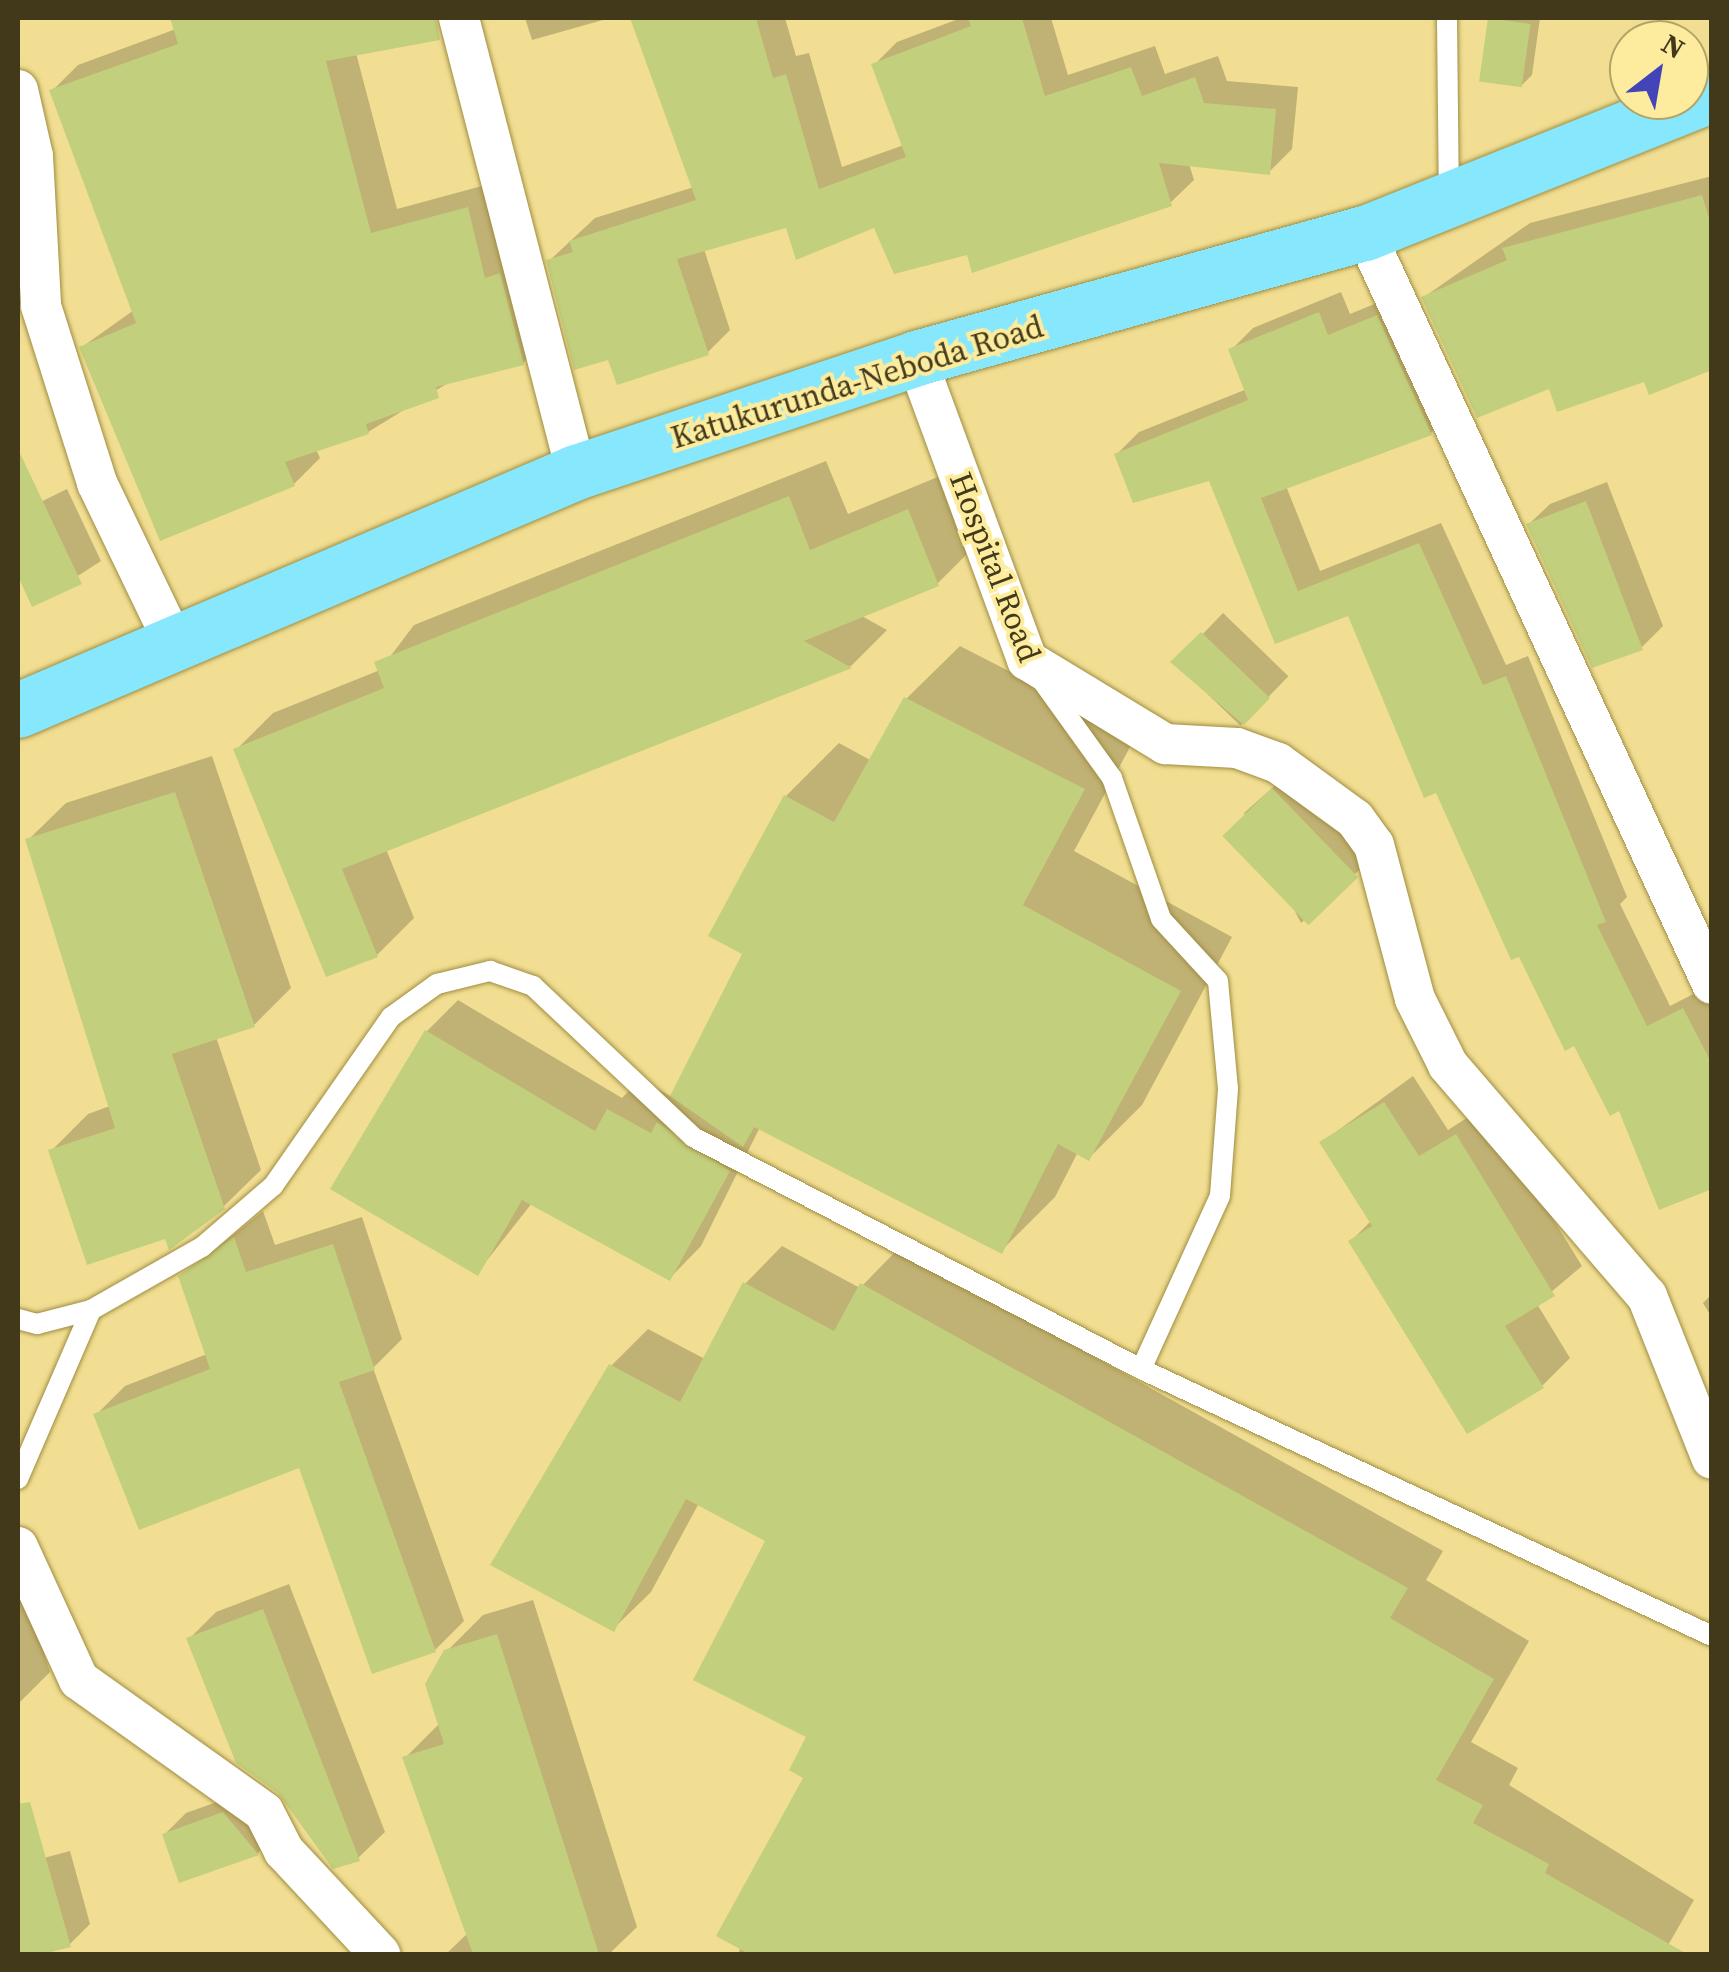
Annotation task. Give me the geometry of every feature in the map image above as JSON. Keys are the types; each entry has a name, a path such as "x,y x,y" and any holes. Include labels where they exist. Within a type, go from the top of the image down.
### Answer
{"main road":[{"name":"Katukurunda-Neboda Road","path":"18,710 172,639 576,472 916,358 1366,233 1712,94"}],"street":[{"path":"459,18 576,472"},
{"path":"18,90 34,156 40,306 97,483 172,639"},
{"path":"1366,233 1712,984"},
{"name":"Hospital Road","path":"916,358 1027,660"},
{"path":"1027,660 1165,744 1237,748 1278,763 1355,819 1374,845 1415,999 1448,1065 1647,1296 1712,1458"},
{"path":"18,1547 79,1680 264,1812 284,1852 380,1954"}],"lane":[{"path":"1447,18 1449,200"},
{"name":"Hospital Road","path":"1027,660 1112,778 1162,920 1218,980 1228,1089 1220,1196 1141,1369"},
{"path":"18,1320 38,1324 90,1310 202,1247 273,1186 391,1017 437,984 490,971 533,986 693,1136 1141,1369 1712,1636"},
{"path":"18,1479 90,1310"}],"building":[{"path":"170,18 436,18 440,40 326,61 371,233 468,207 485,278 500,273 524,365 436,387 439,398 366,424 369,434 285,462 295,486 160,541 79,347 136,323 49,90 178,44"},
{"path":"630,18 756,18 773,78 786,74 819,189 906,157 871,64 971,26 968,18 1022,18 1045,96 1131,67 1142,96 1195,77 1204,103 1276,109 1270,175 1159,163 1172,206 972,273 967,255 894,274 874,228 796,260 786,228 677,259 709,355 617,385 608,360 574,370 546,260 573,252 569,241 696,200"},
{"path":"1488,18 1531,24 1522,87 1479,81"},
{"path":"1702,195 1712,228 1712,370 1649,395 1644,382 1557,412 1549,389 1477,418 1421,297 1507,260 1502,248"},
{"path":"1319,312 1328,335 1377,315 1432,435 1261,498 1298,591 1419,543 1483,685 1506,676 1606,922 1597,925 1647,1026 1683,1008 1712,1064 1712,1189 1659,1210 1619,1111 1610,1116 1574,1046 1565,1051 1519,957 1511,960 1436,793 1424,798 1348,616 1275,644 1209,481 1133,503 1114,454 1248,400 1228,349"},
{"path":"18,449 82,584 32,607 18,576"},
{"path":"789,496 810,550 908,509 939,586 804,641 852,668 342,869 378,957 326,977 233,749 384,688 374,662"},
{"path":"1586,501 1643,650 1592,668 1526,524"},
{"path":"1201,632 1270,698 1244,725 1170,662"},
{"path":"904,697 1085,789 1023,905 1181,991 1089,1161 1058,1144 1002,1254 754,1127 743,1147 670,1096 742,954 708,936 784,795 834,822"},
{"path":"1272,788 1358,877 1309,925 1222,836"},
{"path":"175,792 255,1027 172,1054 225,1209 169,1250 165,1239 87,1265 48,1150 115,1128 25,839"},
{"path":"425,1030 595,1131 607,1109 651,1133 657,1122 730,1171 670,1281 522,1200 478,1276 330,1189"},
{"path":"1384,1102 1419,1156 1456,1134 1555,1296 1505,1326 1544,1388 1467,1434 1348,1241 1372,1226 1319,1142"},
{"path":"234,1237 246,1272 333,1244 375,1370 339,1382 436,1652 372,1674 299,1468 139,1530 93,1414 210,1369 178,1276"},
{"path":"743,1282 834,1331 860,1283 1408,1588 1390,1618 1494,1679 1436,1780 1483,1805 1473,1823 1549,1864 1545,1873 1687,1954 749,1954 716,1936 803,1778 789,1770 806,1737 693,1680 765,1541 686,1499 614,1632 490,1565 609,1364 680,1402"},
{"path":"263,1609 360,1861 333,1869 278,1793 236,1763 186,1638"},
{"path":"497,1634 599,1954 473,1954 402,1757 444,1744 425,1684 444,1650"},
{"path":"30,1802 71,1947 43,1954 18,1954 18,1804"},
{"path":"223,1812 259,1855 179,1883 162,1834"}]}
